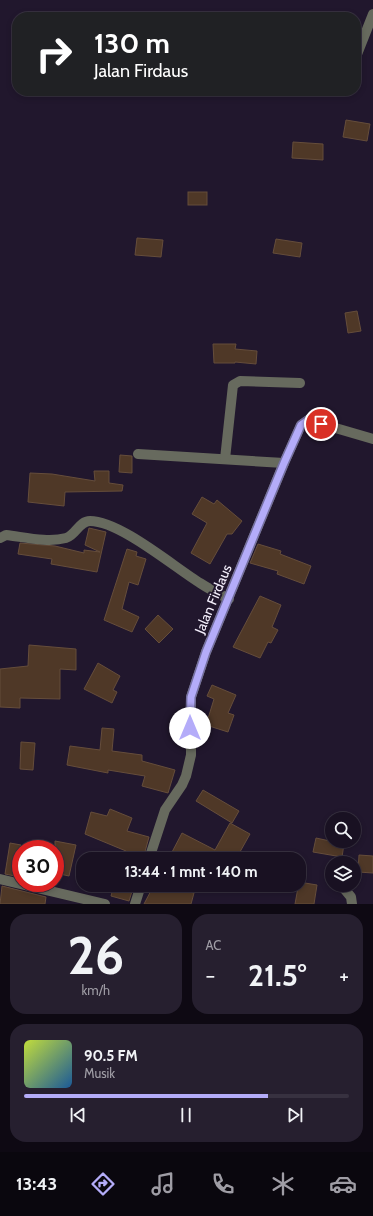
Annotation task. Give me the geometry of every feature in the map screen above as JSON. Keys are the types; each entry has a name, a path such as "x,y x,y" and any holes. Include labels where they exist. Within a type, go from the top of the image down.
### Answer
{"street":[{"path":"361,44 373,14"},
{"path":"225,459 233,385 240,380 300,383"},
{"name":"Jalan Firdaus","path":"151,852 165,810 182,785 186,776 191,755 191,697 206,652 301,425 308,420 373,439"},
{"path":"138,454 284,463"},
{"path":"0,538 6,535 62,539 75,533 85,522 91,521 118,529 201,584 229,599"},
{"path":"0,879 105,904"},
{"path":"134,904 138,892"},
{"path":"347,892 352,897 352,904"}],"building":[{"path":"346,120 370,124 367,141 343,137"},
{"path":"293,142 323,144 323,160 292,158"},
{"path":"188,192 207,192 207,205 188,205"},
{"path":"137,238 163,240 161,257 135,255"},
{"path":"276,239 302,243 300,257 273,253"},
{"path":"357,311 361,331 348,333 345,313"},
{"path":"213,344 236,344 235,349 257,351 256,364 235,362 214,363"},
{"path":"120,455 132,456 132,473 119,472"},
{"path":"94,471 109,471 109,483 123,485 122,491 65,492 64,506 28,502 30,473 52,474 95,481"},
{"path":"202,497 214,504 217,500 242,521 232,534 227,534 210,564 191,553 207,523 192,514"},
{"path":"89,528 106,532 97,572 51,564 52,559 18,554 20,543 55,546 84,553 84,550 100,552 85,545"},
{"path":"258,544 281,551 280,554 311,566 304,584 277,574 278,571 250,563"},
{"path":"127,549 137,552 136,556 146,559 138,585 129,582 122,609 139,617 132,632 104,620"},
{"path":"260,596 281,605 272,627 278,630 271,643 268,642 260,658 233,647"},
{"path":"158,615 173,629 159,643 145,629"},
{"path":"29,645 76,649 76,670 60,669 60,699 20,698 20,708 0,707 0,669 28,666"},
{"path":"98,663 120,676 113,690 117,692 112,703 84,689"},
{"path":"212,685 236,695 228,713 234,715 228,732 206,725 214,699 207,696"},
{"path":"102,728 114,729 112,751 142,755 142,761 175,770 168,793 142,786 145,776 108,770 108,773 67,765 70,746 100,750"},
{"path":"21,742 35,743 33,770 20,769"},
{"path":"203,790 239,811 232,823 196,801"},
{"path":"110,809 132,818 127,831 149,837 145,852 126,852 85,834 91,812 107,816"},
{"path":"230,823 250,834 240,852 172,852 182,833 215,850"},
{"path":"316,838 325,840 325,848 343,848 342,856 313,852"},
{"path":"10,843 12,843 12,875 5,874"},
{"path":"64,843 76,845 69,876 64,875"},
{"path":"359,855 373,856 373,873 361,872 361,856"},
{"path":"306,883 317,885 314,904 295,904 297,892 306,892"},
{"path":"2,886 12,888 12,892 26,892 46,897 45,904 0,904"},
{"path":"112,892 132,892 129,901 111,896"},
{"path":"150,892 194,893 191,904 144,904"}],"route":[{"path":"190,728 191,697 206,652 284,463 301,425 308,420 321,424"}]}
